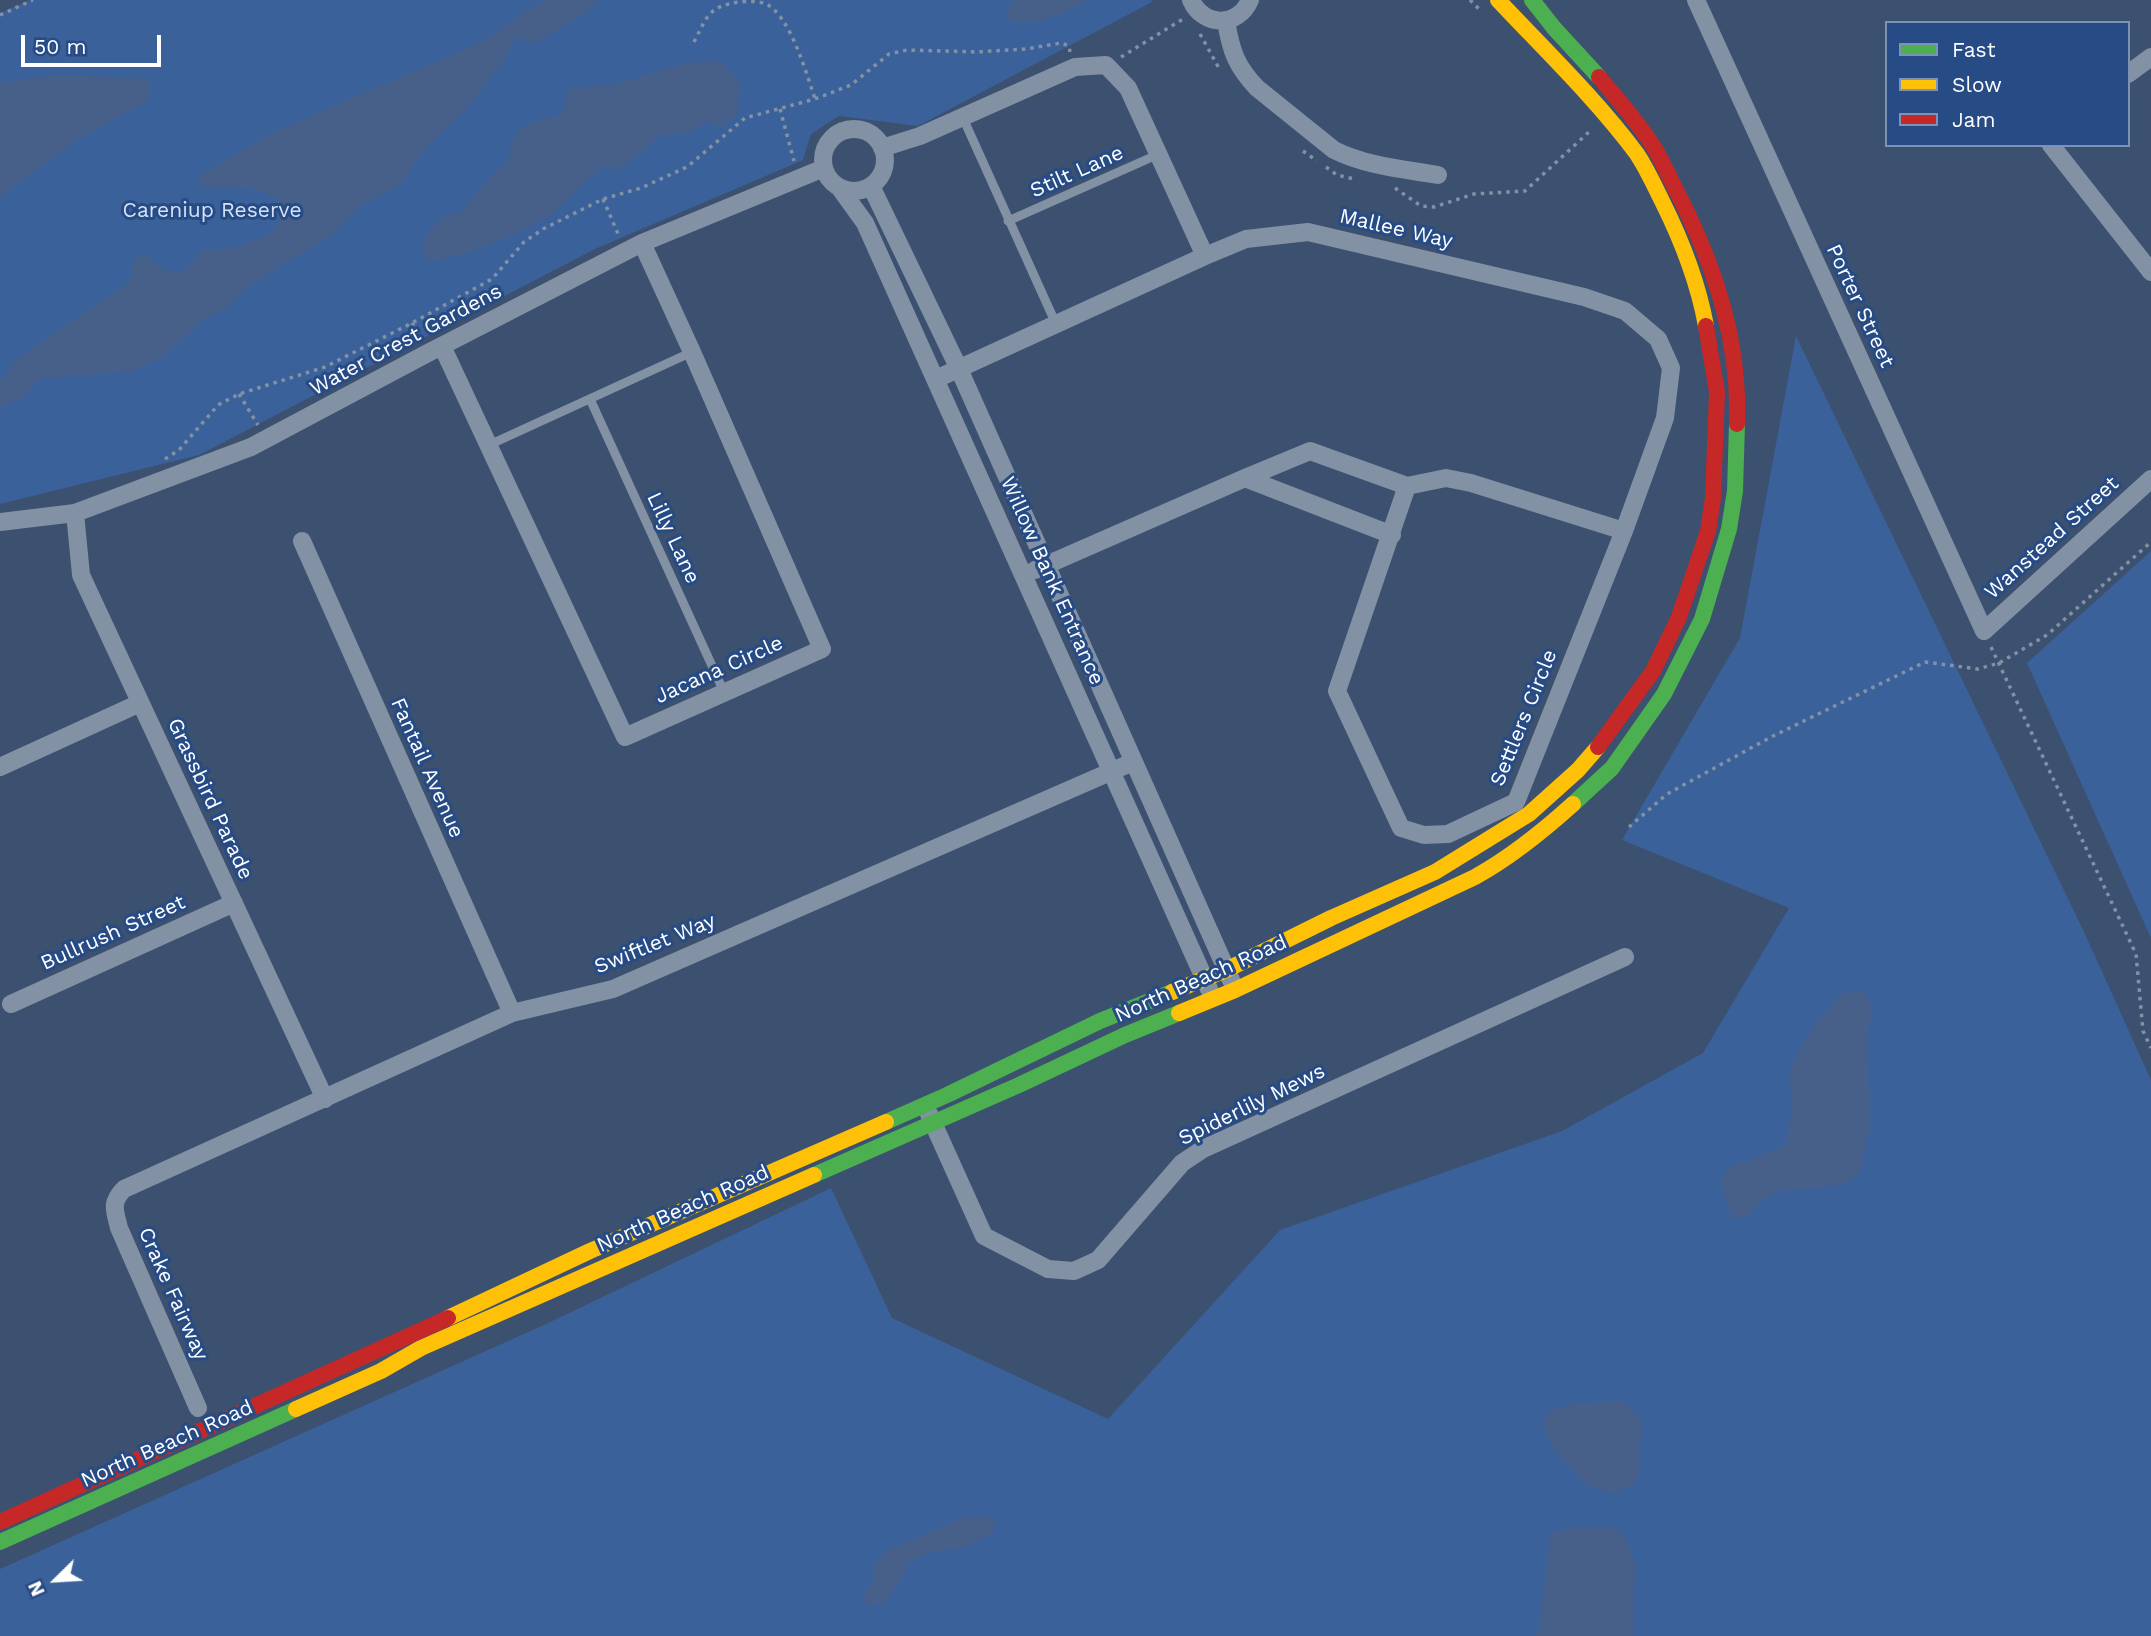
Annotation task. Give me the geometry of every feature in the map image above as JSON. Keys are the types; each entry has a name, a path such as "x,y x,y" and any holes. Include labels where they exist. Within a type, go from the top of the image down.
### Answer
{"main road":[{"name":"North Beach Road","path":"0,1522 590,1251 924,1105 1100,1021 1226,970 1331,918 1435,872 1502,832 1555,792 1598,747 1653,671 1679,617 1708,531 1713,498 1717,392 1708,334 1684,246 1650,176 1622,135 1499,0"},
{"name":"North Beach Road","path":"0,1542 381,1371 434,1343 1019,1085 1125,1035 1235,990 1475,877 1507,859 1549,826 1612,768 1664,694 1702,619 1716,575 1729,529 1735,491 1738,408 1735,365 1727,321 1712,267 1697,231 1654,149 1618,99 1553,28 1532,0"}],"street":[{"path":"1186,5 1206,18 1226,21 1242,13 1250,0"},
{"name":"Porter Street","path":"1696,0 1984,631"},
{"path":"1226,21 1230,44 1237,63 1246,76 1334,150 1367,163 1438,175"},
{"path":"2130,73 2151,57"},
{"path":"882,148 963,118 1075,67 1106,65 1128,88 1205,256"},
{"path":"848,130 859,130 876,139 885,158 879,179 861,190 850,191 839,187 830,179 824,168 823,158 831,140 848,130"},
{"path":"2053,147 2151,272"},
{"name":"Water Crest Gardens","path":"0,522 75,513 251,447 642,243 824,168"},
{"name":"Willow Bank Entrance","path":"871,186 958,369 1235,990"},
{"name":"Willow Bank Entrance","path":"839,187 865,223 1213,999"},
{"name":"Mallee Way","path":"936,379 1246,239 1308,232 1584,297 1625,311 1658,339 1671,368 1665,418 1624,531"},
{"name":"Jacana Circle","path":"442,346 625,737 822,649 642,243"},
{"path":"1024,574 1310,452 1407,486 1446,478 1471,483 1624,531"},
{"path":"1245,478 1392,535"},
{"name":"Wanstead Street","path":"1984,631 2151,479"},
{"name":"Settlers Circle","path":"1407,486 1337,691 1401,828 1424,835 1448,834 1516,802 1624,531"},
{"name":"Grassbird Parade","path":"75,513 81,575 325,1099"},
{"name":"Fantail Avenue","path":"302,541 512,1013"},
{"path":"0,767 140,703"},
{"name":"Swiftlet Way","path":"117,1196 133,1184 512,1013 613,989 1133,762"},
{"name":"Bullrush Street","path":"11,1004 234,902"},
{"name":"Spiderlily Mews","path":"924,1105 984,1236 1048,1269 1074,1271 1098,1260 1182,1163 1203,1149 1625,957"},
{"name":"Crake Fairway","path":"117,1196 115,1211 119,1228 198,1408"}],"lane":[{"path":"963,118 1056,324"},
{"name":"Stilt Lane","path":"1008,221 1159,154"},
{"path":"489,445 692,352"},
{"name":"Lilly Lane","path":"590,399 724,692"}],"path":[{"path":"0,15 33,0"},
{"path":"694,41 709,14 720,5 746,2 767,4 783,20 794,39 815,99"},
{"path":"1106,65 1186,18 1186,5"},
{"path":"156,464 179,450 218,405 239,394 325,367 412,323 492,279 523,242 573,212 603,199 641,188 687,167 745,118 815,99 851,85 889,54 907,50 977,52 1026,49 1061,43 1069,47 1075,67"},
{"path":"780,109 799,178"},
{"path":"603,199 626,252"},
{"path":"239,394 266,439"},
{"path":"1629,827 1667,794 1771,737 1925,662 1978,669 1999,663 2047,635 2151,542"},
{"path":"1999,663 2136,954 2143,1031 2151,1048"}],"green space":[{"name":"Careniup Reserve","path":"30,0 1152,2 918,126 839,116 811,134 803,160 595,249 199,455 0,504 0,13"},
{"path":"1796,336 2085,934 2151,1080 2151,1636 0,1636 0,1569 546,1324 831,1188 892,1318 1108,1419 1280,1230 1562,1131 1703,1053 1789,908 1622,840 1740,638"},
{"path":"2151,551 2151,938 2027,663"}],"shaded area":[{"path":"549,0 599,0 581,16 534,43 515,37 506,57 467,108 430,144 403,183 360,206 330,236 242,291 226,308 200,322 162,358 132,371 38,379 24,397 0,408 0,380 5,379 15,360 129,282 135,258 146,255 163,270 183,272 202,250 232,248 271,234 284,212 276,197 249,188 202,187 199,176 274,132 480,43 531,8"},
{"path":"1015,0 1102,0 1085,1 1069,11 1039,21 1011,21 1006,12"},
{"path":"722,61 741,86 736,116 721,127 706,122 685,134 658,135 643,151 617,171 607,166 588,179 554,212 528,228 494,243 459,255 429,261 422,252 427,234 443,217 462,212 497,170 508,161 515,133 535,121 563,114 569,88 612,85 686,63"},
{"path":"56,75 134,78 152,82 146,102 75,141 0,197 0,83"},
{"path":"1863,990 1872,1007 1867,1037 1870,1129 1859,1173 1845,1183 1782,1190 1759,1202 1750,1214 1733,1219 1721,1180 1730,1167 1786,1145 1791,1112 1790,1067 1812,1029 1841,994"},
{"path":"1625,1401 1641,1420 1637,1482 1613,1493 1586,1485 1551,1445 1544,1427 1545,1414 1565,1405"},
{"path":"989,1516 996,1524 991,1534 967,1546 928,1553 908,1563 898,1585 884,1603 867,1606 864,1592 874,1582 873,1568 884,1552 962,1518"},
{"path":"1576,1527 1610,1527 1625,1536 1635,1565 1633,1636 1535,1636 1539,1631 1551,1533"}],"traffic: fast":[{"path":"1532,0 1599,77"},
{"path":"1573,804 1612,768 1664,694 1702,619 1729,529 1735,491 1737,424"},
{"path":"886,1122 1100,1021 1172,992"},
{"path":"814,1175 1179,1013"},
{"path":"0,1542 296,1409"}],"traffic: slow":[{"path":"1498,0 1587,94 1637,154 1683,247 1699,294 1706,326"},
{"path":"1172,992 1226,970 1331,918 1435,872 1529,814 1578,770 1598,747"},
{"path":"1179,1013 1235,990 1475,877 1526,844 1573,804"},
{"path":"448,1318 590,1251 886,1122"},
{"path":"296,1409 381,1371 421,1348 814,1175"}],"traffic: jam":[{"path":"1599,77 1655,149 1703,248 1729,334 1737,393 1737,424"},
{"path":"1598,747 1653,671 1679,617 1708,531 1713,498 1717,392 1706,326"},
{"path":"0,1522 448,1318"}]}
